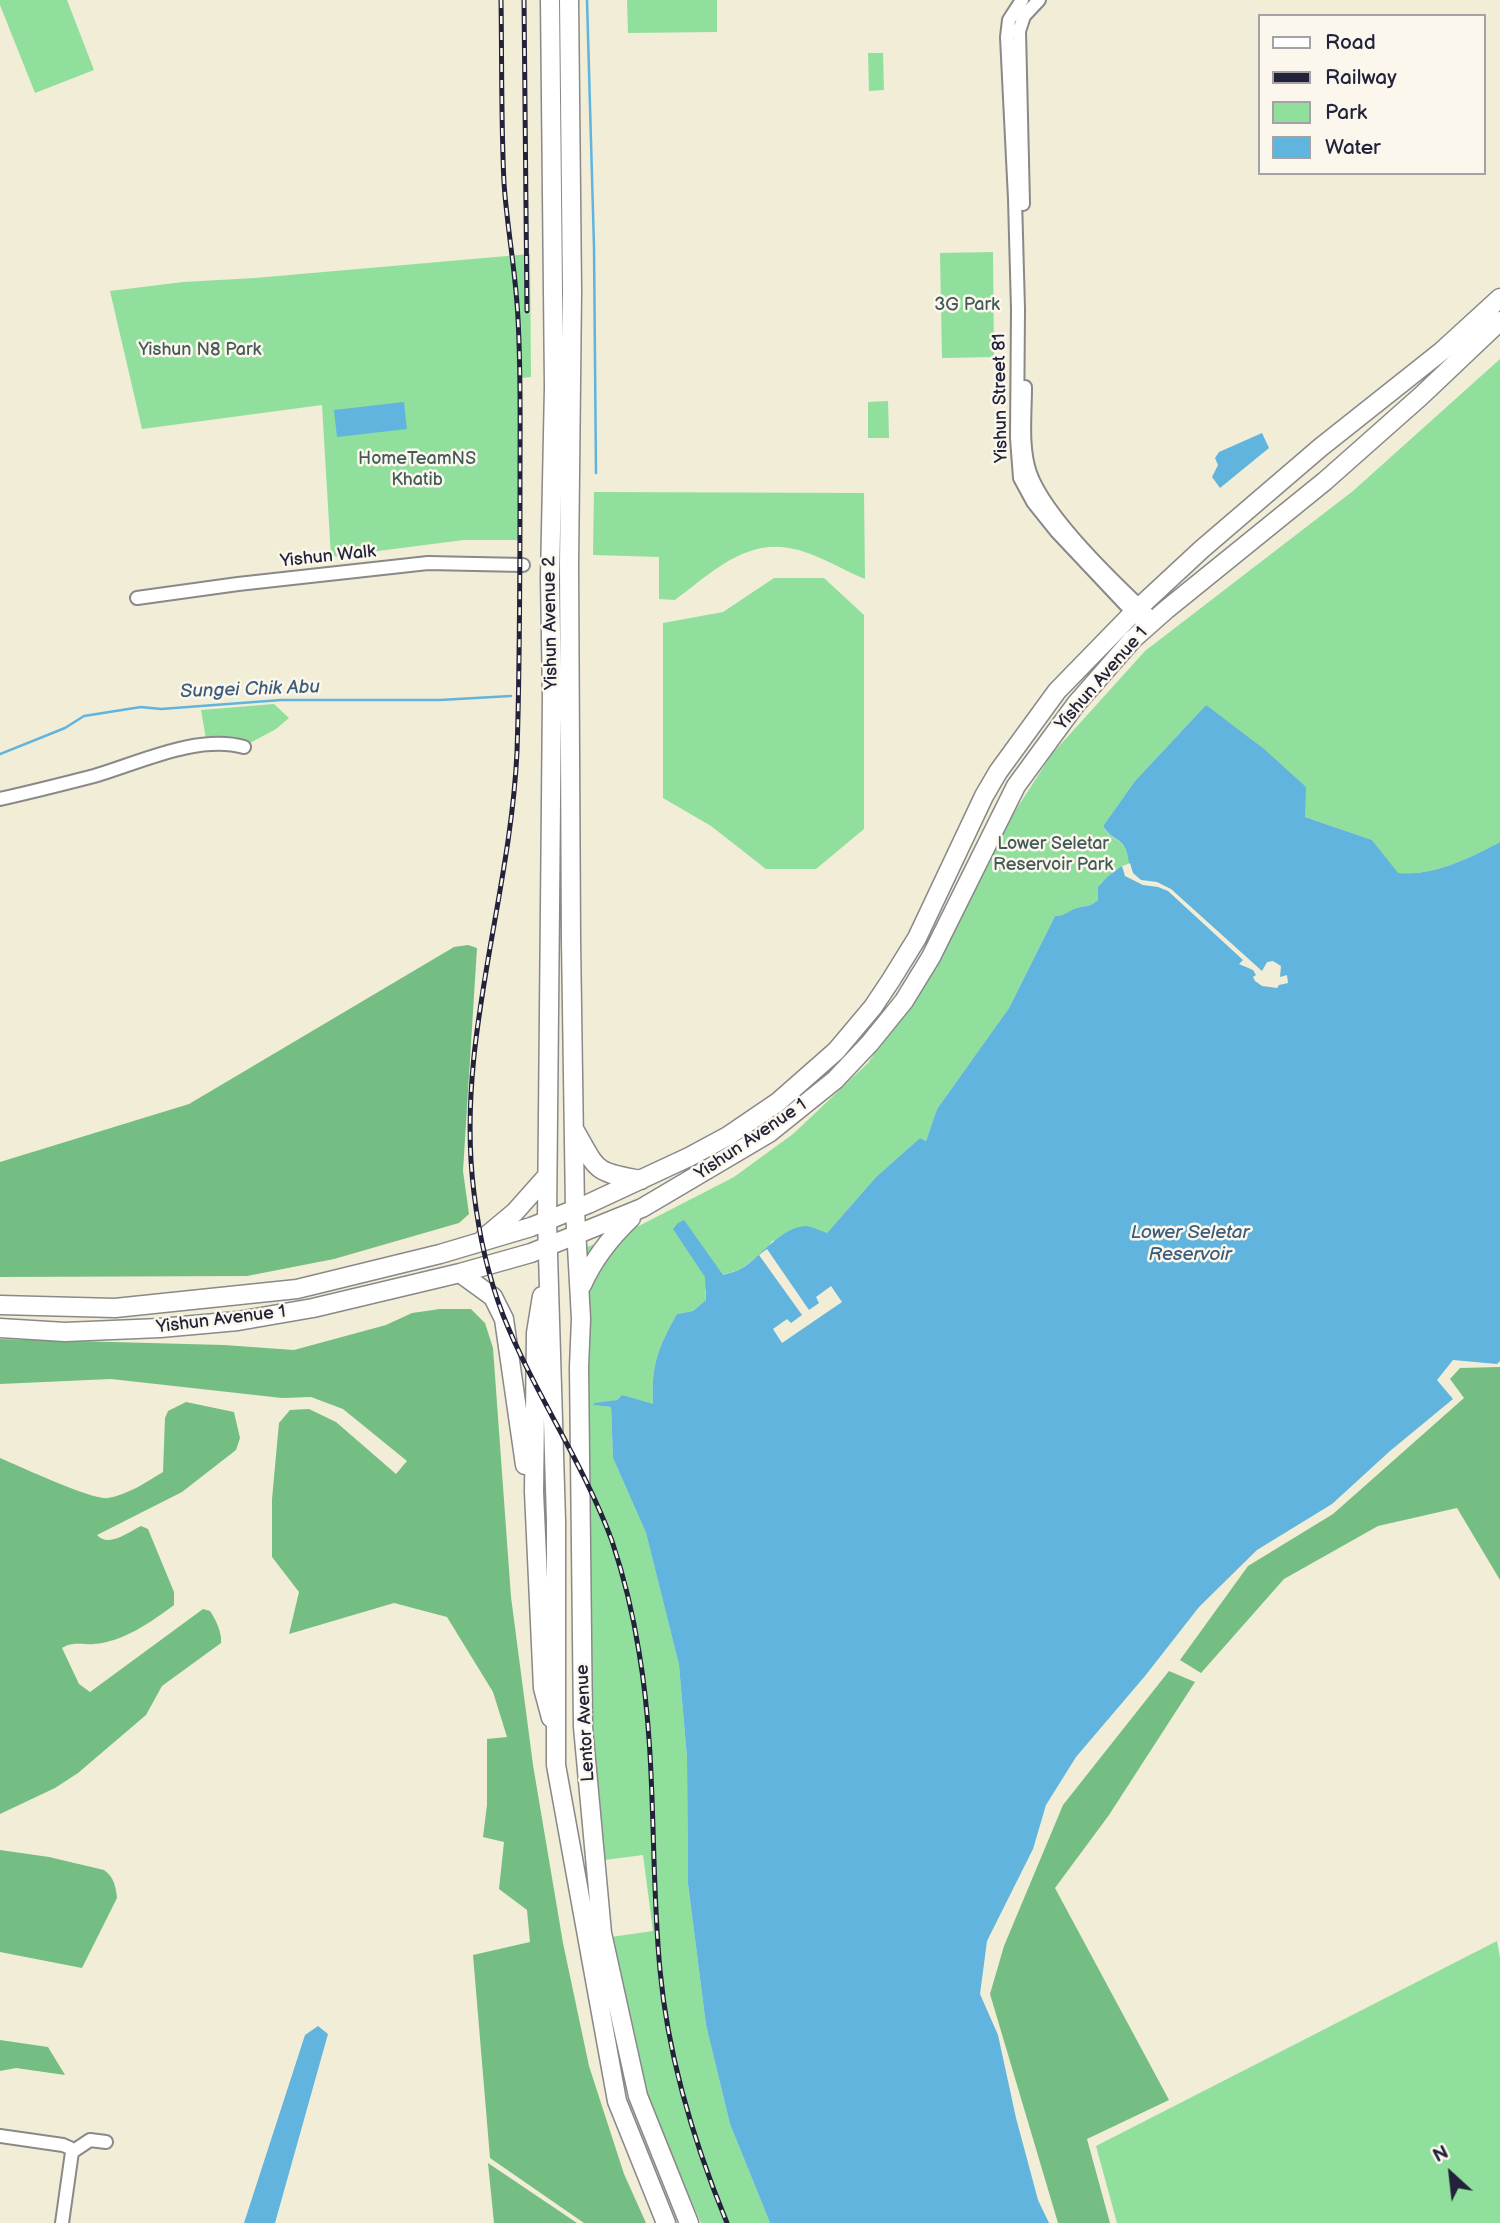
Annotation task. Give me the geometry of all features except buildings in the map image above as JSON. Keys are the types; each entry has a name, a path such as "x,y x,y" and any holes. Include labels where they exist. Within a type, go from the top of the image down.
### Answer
{"main road":[{"name":"Yishun Avenue 2","path":"547,1247 552,806 550,578 554,374 550,0"},
{"name":"Yishun Avenue 2","path":"569,0 572,261 569,580 575,1210"},
{"path":"553,261 556,252 564,248 568,250 572,261"},
{"name":"Yishun Avenue 1","path":"0,1305 115,1308 298,1289 480,1242 547,1222 640,1180 698,1152 778,1102 836,1051 873,1007 917,938 957,849 998,772 1057,691 1137,610 1202,550 1321,447 1442,351 1500,298"},
{"name":"Yishun Avenue 1","path":"0,1328 65,1332 238,1321 313,1308 460,1273 547,1247 642,1208 769,1133 835,1080 904,1001 931,957 1016,786 1076,704 1150,623 1325,481 1500,321"},
{"path":"1321,447 1326,458 1338,463 1354,455"},
{"path":"1291,473 1310,465 1318,469 1325,481"},
{"path":"746,1123 741,1133 744,1140 769,1133"},
{"path":"573,1127 601,1171 640,1180"},
{"path":"480,1242 515,1212 547,1176"},
{"path":"580,1289 591,1265 607,1243 642,1208"},
{"name":"Lentor Avenue","path":"575,1210 580,1289 583,1727 602,1933 638,2096 689,2223"},
{"name":"Lentor Avenue","path":"547,1247 555,1425 556,1765 617,2101 666,2223"},
{"path":"460,1273 493,1297 504,1318 536,1548"},
{"path":"548,1273 536,1333 534,1492 543,1688 557,1738"}],"street":[{"name":"Yishun Street 81","path":"1022,0 1009,20 1007,37 1015,199 1017,438 1020,478 1033,502 1057,532 1150,623"},
{"name":"Yishun Street 81","path":"1039,0 1024,16 1019,31 1026,454 1030,473 1043,498 1137,610"},
{"name":"Yishun Walk","path":"137,598 238,584 428,564 523,565"},
{"path":"0,799 212,743 244,747"},
{"path":"0,2136 70,2148 72,2152 62,2223"},
{"path":"72,2152 90,2140 106,2141"}],"green space":[{"path":"0,0 67,0 94,70 35,93"},
{"path":"627,0 717,0 717,32 628,33"},
{"path":"868,53 883,53 884,90 869,91"},
{"name":"3G Park","path":"993,252 994,357 942,358 940,253"},
{"name":"Yishun N8 Park","path":"530,254 531,377 521,378 518,403 519,540 464,540 331,557 322,405 142,429 110,291 183,282"},
{"name":"Lower Seletar Reservoir Park","path":"1500,359 1500,842 1437,869 1397,873 1372,840 1305,817 1206,705 1135,781 1103,826 1125,848 1130,863 1117,869 1100,884 1098,900 1095,903 1055,916 1009,1008 937,1109 926,1141 920,1138 876,1177 827,1233 772,1241 767,1249 741,1269 723,1275 705,1290 706,1300 693,1311 677,1314 657,1357 653,1379 653,1405 622,1395 617,1400 594,1405 611,1407 613,1458 646,1533 679,1665 687,1758 688,1884 706,2025 730,2124 770,2223 701,2223 645,2095 611,1937 653,1931 643,1855 605,1860 593,1724 582,1409 582,1249 631,1230 734,1177 793,1134 868,1063 910,1002 1004,828 1052,754 1145,651 1353,491"},
{"path":"888,401 889,438 868,438 868,402"},
{"path":"594,492 864,493 865,579 808,553 772,547 742,554 714,570 675,600 659,599 659,557 593,555"},
{"path":"774,578 824,578 864,615 864,829 816,869 766,869 711,826 663,798 663,623 723,612"},
{"path":"274,704 289,718 276,729 250,743 235,737 206,739 201,710"},
{"path":"468,945 477,948 463,1171 469,1214 459,1223 334,1259 247,1276 0,1277 0,1162 189,1104 454,947"},
{"path":"471,1309 485,1323 493,1348 511,1597 533,1765 563,1943 589,2066 624,2174 646,2223 584,2223 490,2158 473,1955 530,1942 527,1910 499,1889 504,1842 483,1837 487,1805 487,1739 507,1737 493,1692 447,1617 394,1603 289,1634 299,1592 272,1557 272,1499 279,1423 290,1410 309,1409 336,1422 396,1474 407,1461 343,1409 311,1397 282,1398 111,1379 0,1384 0,1339 224,1345 294,1350 386,1325 412,1313"},
{"path":"1500,1367 1500,1580 1457,1508 1378,1526 1284,1579 1201,1673 1180,1660 1248,1566 1333,1514 1464,1398 1450,1379 1460,1368"},
{"path":"186,1402 234,1412 240,1438 236,1450 182,1492 97,1535 107,1540 125,1535 141,1526 148,1529 174,1592 174,1605 146,1624 116,1639 62,1648 79,1684 90,1692 203,1609 210,1611 214,1618 220,1630 221,1643 162,1686 146,1715 78,1773 55,1788 0,1814 0,1458 88,1494 108,1498 122,1494 163,1472 165,1418 168,1411"},
{"path":"1169,1671 1195,1682 1109,1815 1055,1888 1169,2100 1087,2139 1110,2223 1058,2223 990,1994 1004,1946 1063,1805"},
{"path":"0,1850 49,1857 104,1870 110,1876 117,1898 82,1968 0,1952"},
{"path":"1497,1941 1500,1958 1500,2223 1117,2223 1096,2146"},
{"path":"0,2040 48,2047 65,2075 16,2068 0,2071"},
{"path":"488,2163 577,2223 494,2223"}],"water":[{"path":"404,402 407,429 337,437 334,410"},
{"path":"1262,433 1269,448 1220,488 1212,477 1218,465 1215,458 1219,452"},
{"name":"Lower Seletar Reservoir","path":"1206,705 1264,749 1306,787 1305,817 1372,840 1398,873 1438,869 1500,842 1500,1361 1497,1364 1453,1360 1437,1380 1453,1399 1332,1504 1257,1550 1199,1607 1076,1757 1046,1805 1033,1849 987,1941 980,1994 998,2035 1038,2200 1049,2223 770,2223 730,2124 706,2025 688,1884 687,1758 679,1665 646,1533 613,1458 611,1407 593,1405 617,1400 622,1395 653,1404 655,1368 670,1326 677,1314 693,1311 706,1300 705,1277 673,1229 678,1223 684,1220 723,1275 734,1272 796,1228 807,1226 827,1233 876,1177 920,1138 926,1141 937,1109 1009,1008 1055,916 1095,903 1098,900 1098,887 1112,873 1129,863 1125,848 1103,826 1135,781"},
{"path":"318,2026 328,2034 275,2223 244,2223 305,2035"}],"pier":[{"path":"1130,863 1133,873 1141,880 1157,882 1171,889 1262,971 1267,962 1273,961 1281,966 1280,977 1287,975 1288,983 1277,988 1262,986 1255,981 1253,970 1239,964 1243,960 1168,891 1143,885 1125,876 1122,866"},
{"path":"767,1249 809,1310 819,1303 816,1297 831,1286 842,1302 782,1343 773,1329 787,1319 791,1323 802,1315 759,1255"}],"waterway":[{"path":"587,0 594,247 596,473"},
{"name":"Sungei Chik Abu","path":"0,754 65,728 84,716 141,707 161,709 281,700 440,700 511,696"}],"railway":[{"path":"501,0 504,183 517,302 520,359 518,718 505,863 477,1027 470,1137 474,1193 485,1255 503,1315 600,1512 612,1541 628,1596 645,1692 657,1930 669,2035 693,2131 727,2223"},
{"path":"524,0 527,311"}],"park label":[{"name":"HomeTeamNS Khatib","path":"417,469"}]}
